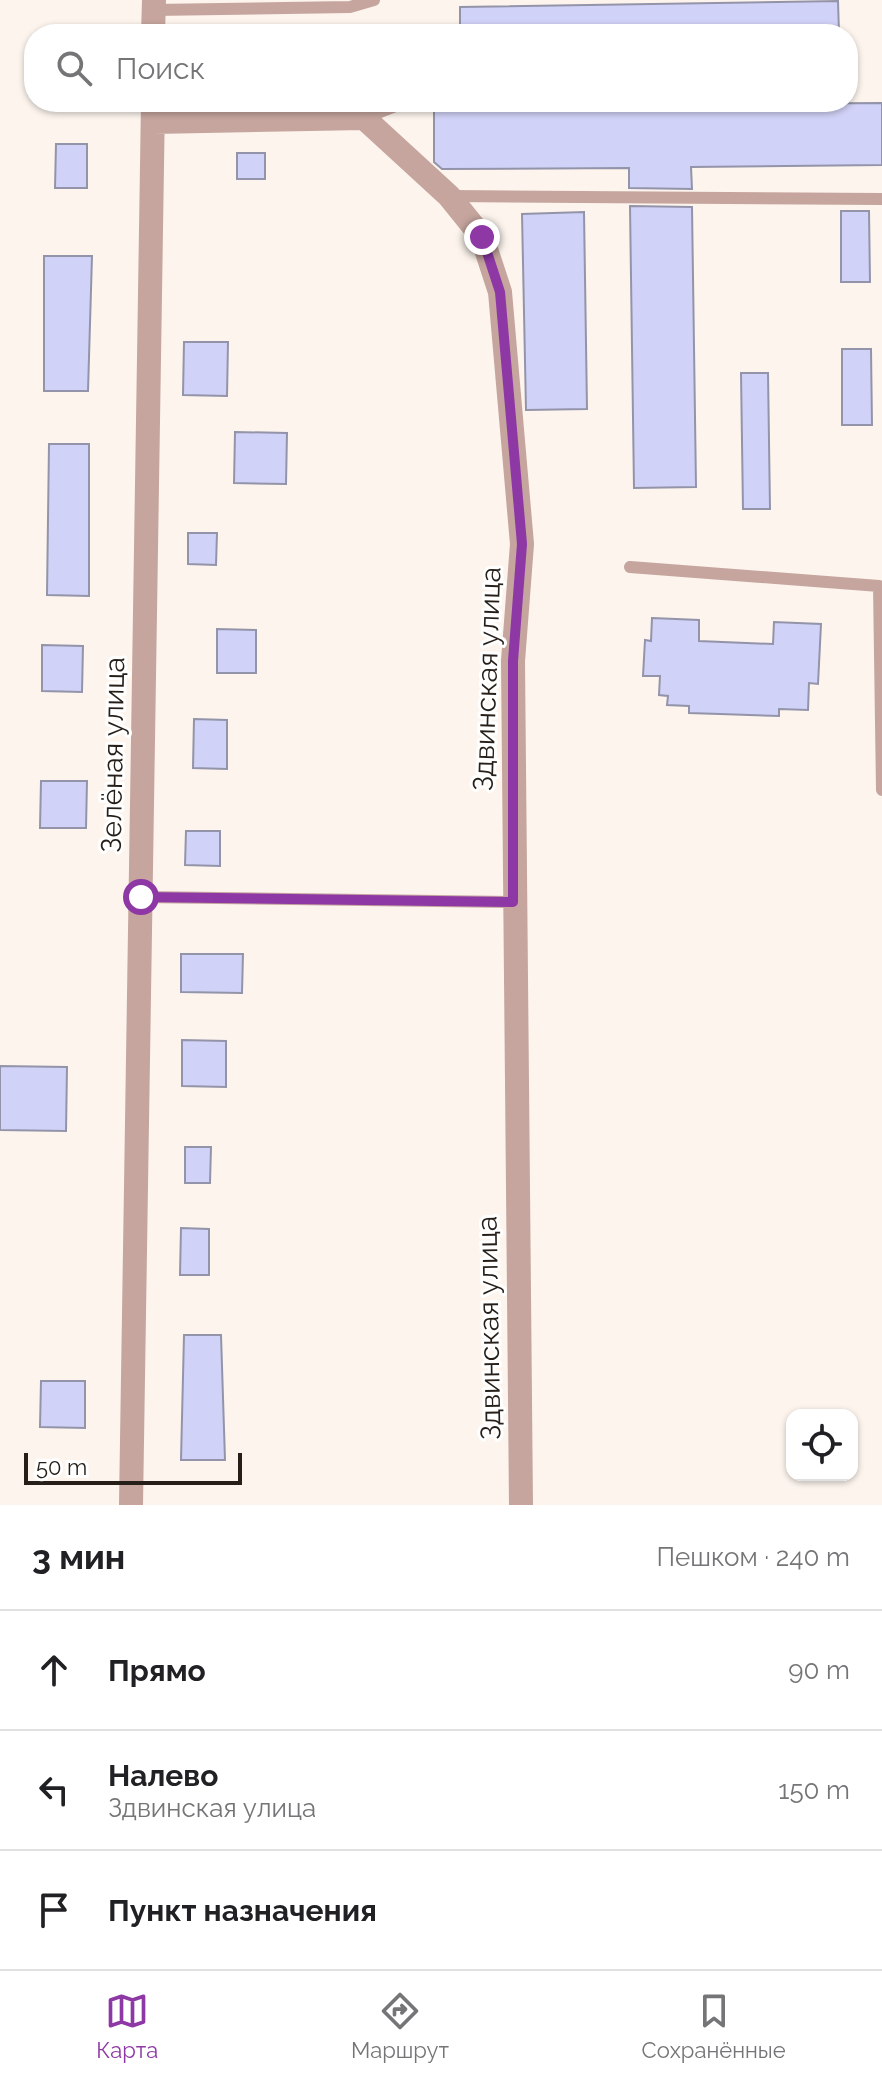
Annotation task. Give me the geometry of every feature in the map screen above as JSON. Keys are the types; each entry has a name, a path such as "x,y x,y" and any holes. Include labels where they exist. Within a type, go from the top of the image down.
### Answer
{"street":[{"path":"153,112 364,118"},
{"name":"Зелёная улица","path":"131,1505 153,112"},
{"name":"Здвинская улица","path":"364,118 449,196 482,237 500,292 522,544 513,661 521,1505"}],"lane":[{"path":"153,15 210,5 374,0"},
{"path":"364,118 380,112"},
{"path":"449,196 882,199"},
{"path":"630,567 879,586 882,790"},
{"path":"141,897 513,902"}],"building":[{"path":"838,1 839,24 460,24 460,7"},
{"path":"858,103 882,103 882,165 691,167 692,189 629,188 629,168 442,169 434,162 434,112 858,112"},
{"path":"56,144 87,144 87,188 55,188"},
{"path":"237,153 265,153 265,179 237,179"},
{"path":"630,206 692,207 696,487 634,488"},
{"path":"841,211 869,211 870,282 841,282"},
{"path":"584,212 587,409 526,410 522,214"},
{"path":"44,256 92,256 88,391 44,391"},
{"path":"184,342 228,342 227,396 183,395"},
{"path":"842,349 871,349 872,425 842,425"},
{"path":"741,373 768,373 770,509 743,509"},
{"path":"235,432 287,433 286,484 234,483"},
{"path":"49,444 89,444 89,596 47,595"},
{"path":"188,533 217,533 216,565 188,564"},
{"path":"652,618 699,620 699,641 773,644 774,622 821,624 818,684 809,683 808,710 779,709 779,716 689,713 689,706 667,705 668,696 659,695 660,676 643,676 645,640 651,641"},
{"path":"217,629 256,630 256,673 217,673"},
{"path":"42,645 83,646 82,692 42,691"},
{"path":"194,719 227,720 227,769 193,768"},
{"path":"41,781 87,781 86,828 40,828"},
{"path":"186,831 220,831 220,866 185,865"},
{"path":"181,954 243,954 242,993 181,992"},
{"path":"182,1040 226,1041 226,1087 182,1086"},
{"path":"0,1066 67,1067 66,1131 0,1130"},
{"path":"185,1147 211,1147 210,1183 185,1183"},
{"path":"181,1228 209,1229 209,1275 180,1275"},
{"path":"184,1335 221,1335 225,1460 181,1460"},
{"path":"41,1381 85,1381 85,1428 40,1427"}],"route":[{"path":"141,897 513,902 513,661 522,544 500,292 482,237"}]}
